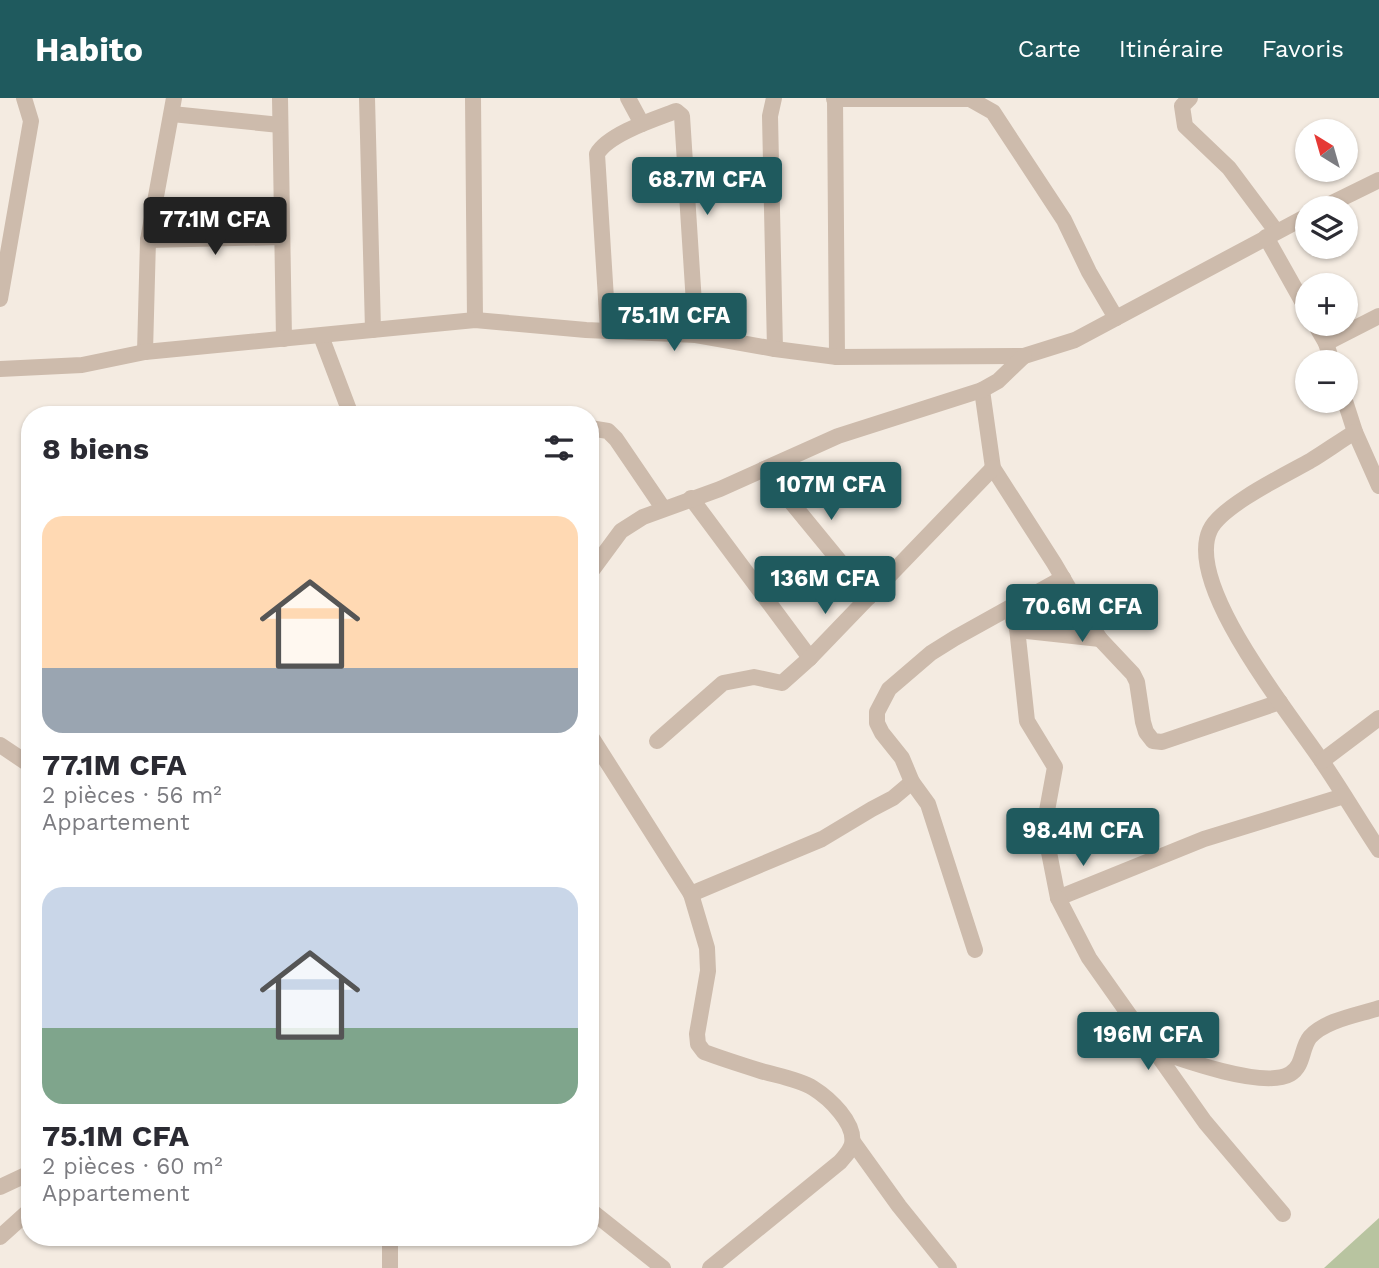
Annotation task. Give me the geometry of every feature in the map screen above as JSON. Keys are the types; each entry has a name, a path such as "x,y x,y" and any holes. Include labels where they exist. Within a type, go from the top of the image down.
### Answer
{"street":[{"path":"0,299 7,214 32,121 24,98"},
{"path":"280,98 284,339"},
{"path":"367,98 373,330"},
{"path":"473,98 475,320"},
{"path":"628,98 642,124"},
{"path":"774,98 770,117 775,349"},
{"path":"837,356 834,98 970,99 993,112 1064,220 1089,272 1116,318"},
{"path":"1190,98 1182,106 1185,126 1229,169 1271,234 1295,285"},
{"path":"145,352 148,240 173,106 280,125"},
{"path":"608,331 597,154 604,144 642,124 676,111 682,116 696,335"},
{"path":"1346,196 1379,180"},
{"path":"0,369 82,365 145,352 475,320 696,335 775,349 837,356 1024,356 1075,340 1295,222"},
{"path":"148,240 282,237"},
{"path":"1326,343 1379,316"},
{"path":"321,335 348,406"},
{"path":"1322,336 1328,350"},
{"path":"599,561 621,531 643,517 720,489 838,436 982,390 998,381 1024,356"},
{"path":"982,390 993,468 1100,639 1123,661 1137,681 1143,722 1153,741 1162,742 1280,702"},
{"path":"1349,413 1379,486"},
{"path":"599,430 608,431 616,439 663,508"},
{"path":"1355,432 1236,505 1217,520 1209,531 1206,547 1209,576 1247,654 1322,761 1379,850"},
{"path":"657,741 723,683 754,677 782,683 810,659 993,468"},
{"path":"764,469 869,597"},
{"path":"691,498 810,659"},
{"path":"975,950 928,804 912,782 902,758 877,723 877,712 889,690 931,653 1063,578"},
{"path":"1007,609 1017,628 1027,721 1055,767 1044,827 1058,898 1089,958 1217,1138 1283,1214"},
{"path":"1017,628 1038,633 1100,639"},
{"path":"1322,761 1379,718"},
{"path":"0,745 21,759"},
{"path":"599,749 691,894 708,959 697,1034 698,1044 704,1052 797,1081 814,1089 835,1107 845,1119 853,1142 899,1206 949,1268"},
{"path":"691,894 822,839 894,799 912,782"},
{"path":"1058,898 1204,839 1343,796"},
{"path":"894,799 928,804"},
{"path":"1155,1050 1235,1073 1264,1079 1278,1077 1290,1074 1298,1066 1308,1039 1315,1033 1331,1024 1379,1008"},
{"path":"710,1268 839,1162 853,1142"},
{"path":"0,1187 21,1177"},
{"path":"4,1228 21,1216"},
{"path":"599,1217 663,1268"},
{"path":"390,1246 390,1268"}],"green space":[{"path":"1379,1218 1379,1268 1324,1268"}]}
